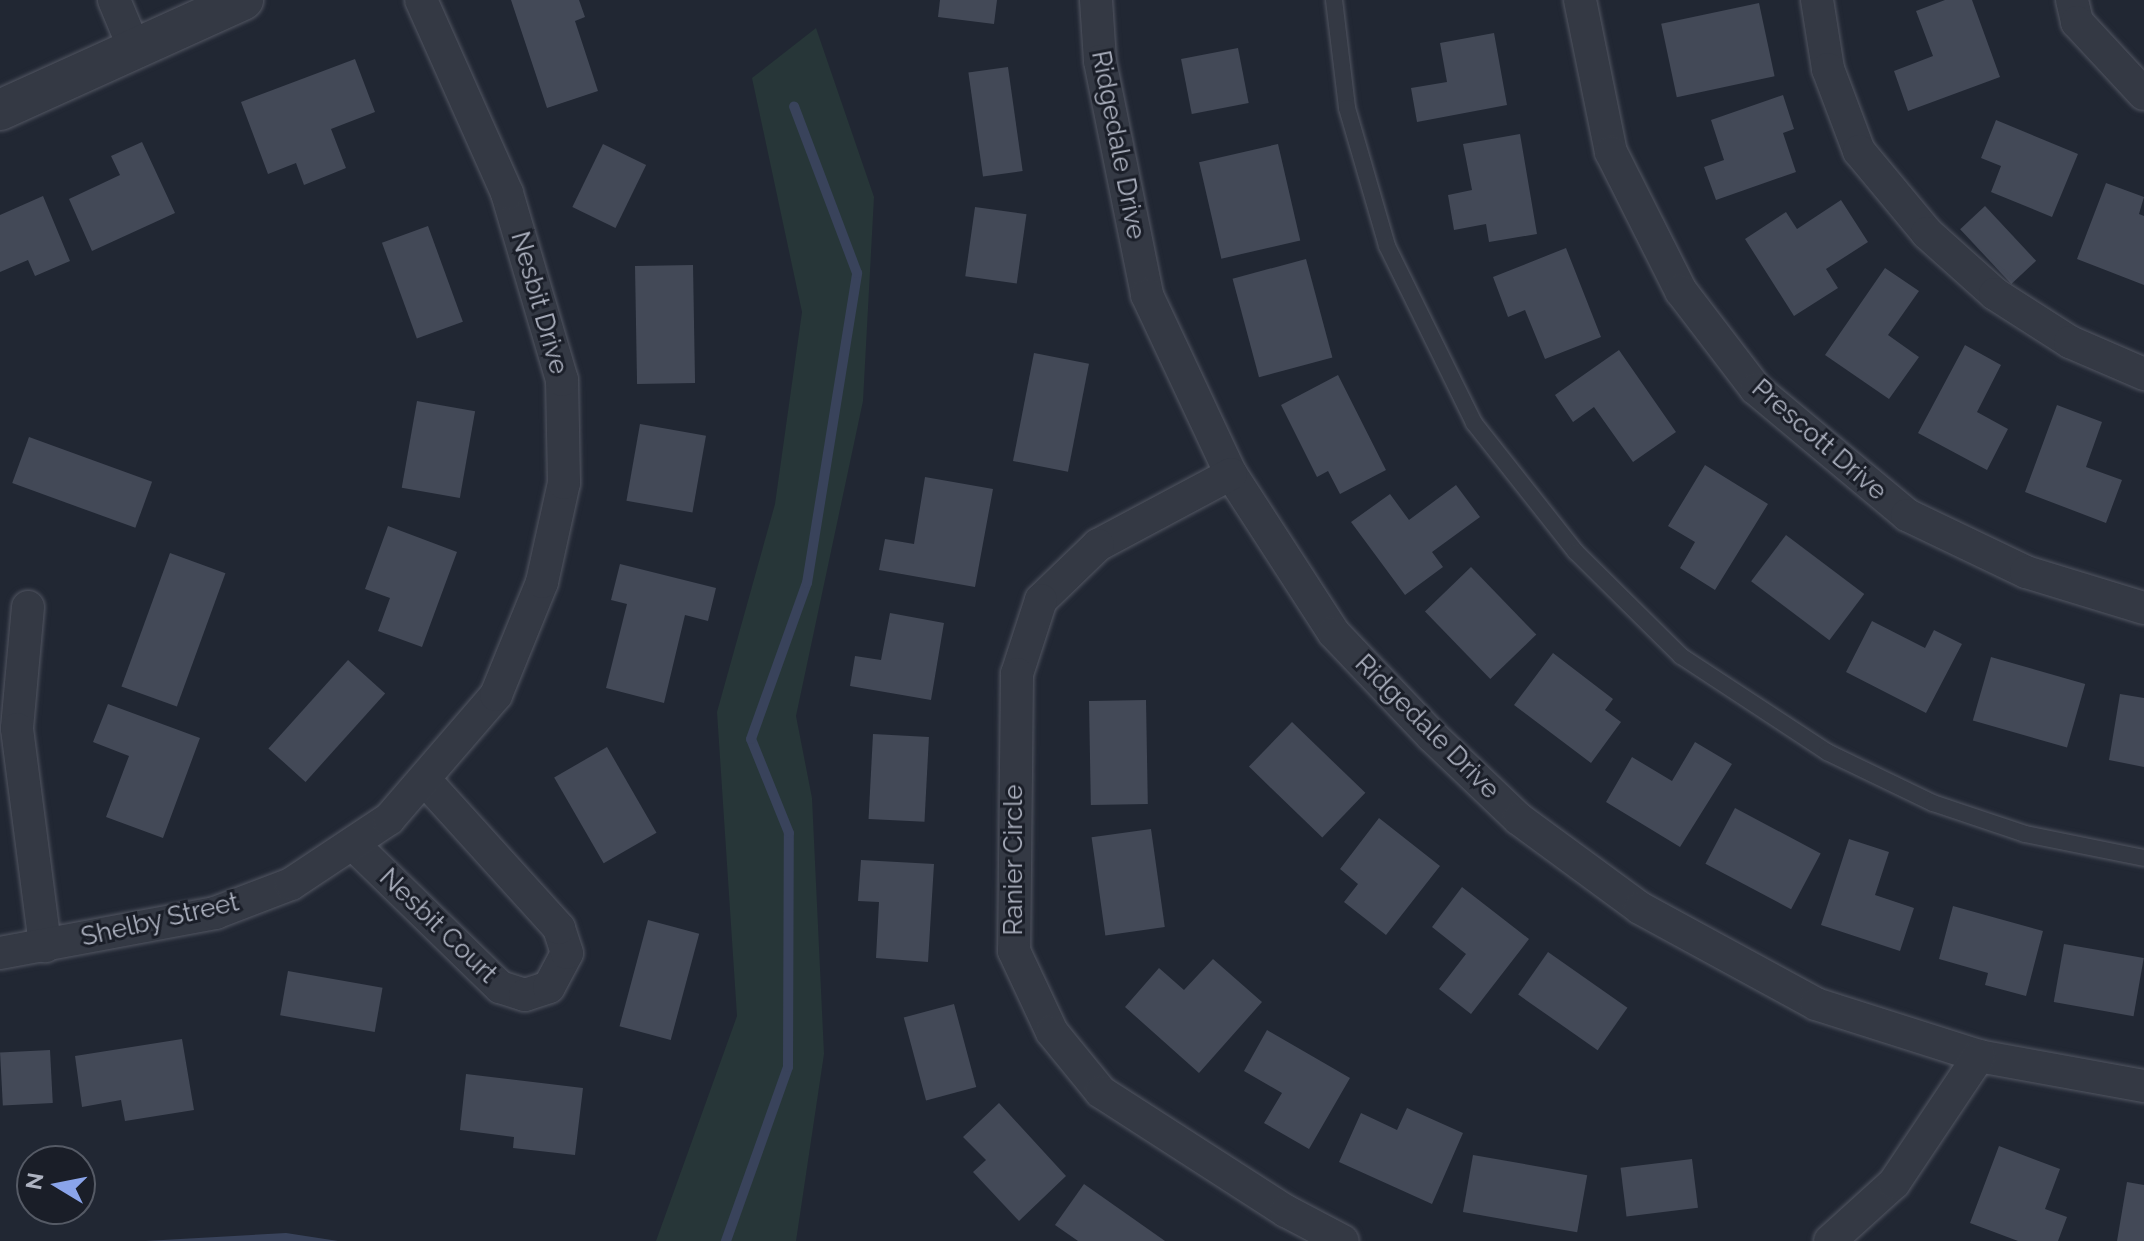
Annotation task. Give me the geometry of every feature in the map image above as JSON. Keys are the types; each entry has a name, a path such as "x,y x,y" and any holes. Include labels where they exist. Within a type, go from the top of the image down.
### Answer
{"street":[{"path":"114,0 134,48"},
{"path":"0,110 243,0"},
{"name":"Nesbit Drive","path":"421,0 507,193 562,380 564,483 542,582 496,695 425,780"},
{"name":"Ridgedale Drive","path":"1096,0 1100,61 1147,295 1231,474 1334,633 1519,819 1640,908 1816,1004 1979,1056 2144,1086"},
{"name":"Prescott Drive","path":"1580,0 1611,152 1681,291 1756,389 1907,515 2026,572 2144,608"},
{"path":"1817,0 1828,69 1859,151 1927,233 1995,294 2070,342 2144,374"},
{"path":"2072,0 2077,22 2144,94"},
{"name":"Ranier Circle","path":"1231,474 1098,545 1041,600 1017,674 1014,951 1052,1032 1101,1092 1286,1211 1343,1241"},
{"path":"28,607 17,729 45,946"},
{"name":"Nesbit Court","path":"354,845 500,987 525,995 549,987 567,953 559,928 425,780"},
{"name":"Shelby Street","path":"0,953 215,913 291,884 354,845 425,780"},
{"path":"1830,1241 1894,1183 1979,1056"}],"lane":[{"path":"1334,0 1347,108 1387,246 1474,423 1576,552 1681,656 1827,752 1933,803 2025,834 2144,858"}],"shaded area":[{"path":"816,28 874,197 863,401 796,716 812,798 824,1054 796,1241 656,1241 737,1016 717,712 775,504 802,312 752,78"}],"water":[{"path":"286,1233 338,1241 145,1241"}],"building":[{"path":"511,0 579,0 585,17 575,21 598,91 547,108"},
{"path":"940,0 997,0 994,24 938,17"},
{"path":"1945,0 1972,0 2000,77 1908,111 1894,71 1933,56 1916,11"},
{"path":"1759,3 1775,76 1677,97 1661,24"},
{"path":"1494,33 1507,105 1417,122 1411,88 1447,82 1440,43"},
{"path":"1238,48 1249,103 1192,114 1181,59"},
{"path":"355,59 375,112 331,129 346,168 304,185 296,163 268,174 241,102"},
{"path":"1008,67 1023,171 983,177 968,73"},
{"path":"1783,95 1794,129 1783,133 1796,172 1716,200 1704,167 1724,160 1711,120"},
{"path":"1996,120 2078,154 2052,217 1991,192 2001,166 1981,158"},
{"path":"1520,134 1537,234 1489,242 1486,224 1454,230 1448,195 1472,190 1463,144"},
{"path":"142,142 175,213 92,251 69,199 120,175 111,156"},
{"path":"603,144 646,165 615,228 572,207"},
{"path":"1278,144 1300,240 1221,259 1199,162"},
{"path":"2106,183 2144,197 2139,214 2144,216 2144,285 2077,259"},
{"path":"43,196 70,261 35,276 28,260 0,272 0,215"},
{"path":"1841,200 1868,242 1826,269 1838,288 1794,316 1745,239 1786,212 1797,229"},
{"path":"1985,206 2036,261 2011,284 1960,229"},
{"path":"975,207 1026,214 1017,284 965,276"},
{"path":"428,226 463,322 417,339 382,243"},
{"path":"1566,248 1601,337 1545,359 1525,310 1508,317 1493,277"},
{"path":"1306,259 1332,358 1259,377 1233,279"},
{"path":"693,265 695,383 637,384 635,266"},
{"path":"1885,268 1919,291 1888,335 1919,357 1889,399 1825,355"},
{"path":"1965,345 2001,365 1977,412 2008,429 1987,470 1918,433"},
{"path":"1619,350 1676,432 1633,462 1594,407 1573,422 1555,395"},
{"path":"1034,353 1089,364 1068,472 1013,461"},
{"path":"1338,375 1386,470 1340,494 1328,471 1317,477 1281,405"},
{"path":"417,401 475,411 460,498 402,488"},
{"path":"2057,405 2102,422 2086,467 2122,480 2106,523 2025,492"},
{"path":"640,424 706,436 692,512 626,501"},
{"path":"29,437 152,482 135,528 12,483"},
{"path":"1705,465 1768,504 1715,590 1680,568 1695,542 1668,526"},
{"path":"925,477 993,489 975,587 879,570 885,539 914,544"},
{"path":"1456,485 1480,517 1432,552 1443,567 1405,595 1351,522 1390,494 1409,520"},
{"path":"388,526 457,552 422,647 378,631 390,598 365,589"},
{"path":"1786,535 1864,594 1829,640 1751,581"},
{"path":"170,553 225,573 177,707 121,686"},
{"path":"620,564 716,588 708,621 685,615 664,703 606,688 627,604 611,600"},
{"path":"1471,567 1536,635 1490,679 1425,611"},
{"path":"890,613 944,623 931,700 850,686 855,656 881,660"},
{"path":"1872,621 1925,648 1934,630 1962,644 1926,713 1846,672"},
{"path":"1553,653 1613,699 1605,710 1621,722 1591,763 1514,705"},
{"path":"1991,657 2085,684 2067,747 1973,720"},
{"path":"348,660 385,693 306,782 268,748"},
{"path":"2120,694 2144,698 2144,767 2109,760"},
{"path":"1146,700 1148,804 1091,805 1089,701"},
{"path":"108,704 200,738 163,838 106,817 129,756 93,742"},
{"path":"1292,722 1365,793 1322,837 1249,767"},
{"path":"873,734 929,737 924,822 869,819"},
{"path":"1695,742 1732,764 1680,847 1606,802 1632,757 1672,781"},
{"path":"607,747 656,833 604,863 554,778"},
{"path":"1735,808 1821,854 1791,909 1705,864"},
{"path":"1379,818 1440,866 1386,935 1344,902 1358,884 1340,869"},
{"path":"1151,829 1165,927 1105,935 1092,837"},
{"path":"1849,839 1889,852 1875,895 1914,908 1900,951 1821,925"},
{"path":"861,860 934,864 928,962 876,958 879,902 858,901"},
{"path":"1462,887 1529,939 1471,1014 1439,989 1466,954 1432,927"},
{"path":"1953,906 2043,931 2026,996 1985,985 1988,973 1939,959"},
{"path":"648,920 699,934 671,1040 620,1026"},
{"path":"2064,944 2144,958 2134,1016 2054,1002"},
{"path":"1548,952 1627,1008 1598,1050 1518,995"},
{"path":"1213,959 1262,1002 1199,1073 1125,1007 1159,968 1184,990"},
{"path":"288,971 383,988 375,1032 280,1015"},
{"path":"954,1004 976,1087 926,1101 904,1017"},
{"path":"1267,1030 1350,1078 1309,1149 1264,1123 1282,1093 1244,1071"},
{"path":"182,1039 194,1110 125,1121 121,1100 82,1107 75,1056"},
{"path":"50,1050 53,1103 3,1106 0,1053"},
{"path":"466,1074 583,1088 575,1155 513,1148 514,1137 460,1130"},
{"path":"999,1103 1066,1176 1019,1221 973,1172 986,1160 963,1137"},
{"path":"1407,1108 1463,1133 1432,1204 1339,1162 1361,1113 1397,1130"},
{"path":"1999,1146 2060,1169 2045,1209 2067,1217 2058,1241 2018,1241 1970,1223"},
{"path":"1473,1155 1587,1175 1577,1232 1463,1212"},
{"path":"1692,1159 1698,1208 1627,1216 1621,1168"},
{"path":"2127,1182 2144,1185 2144,1241 2117,1241"},
{"path":"1084,1184 1165,1241 1078,1241 1055,1225"}],"waterway":[{"path":"726,1241 788,1067 789,833 751,739 807,583 857,273 794,106"}]}
